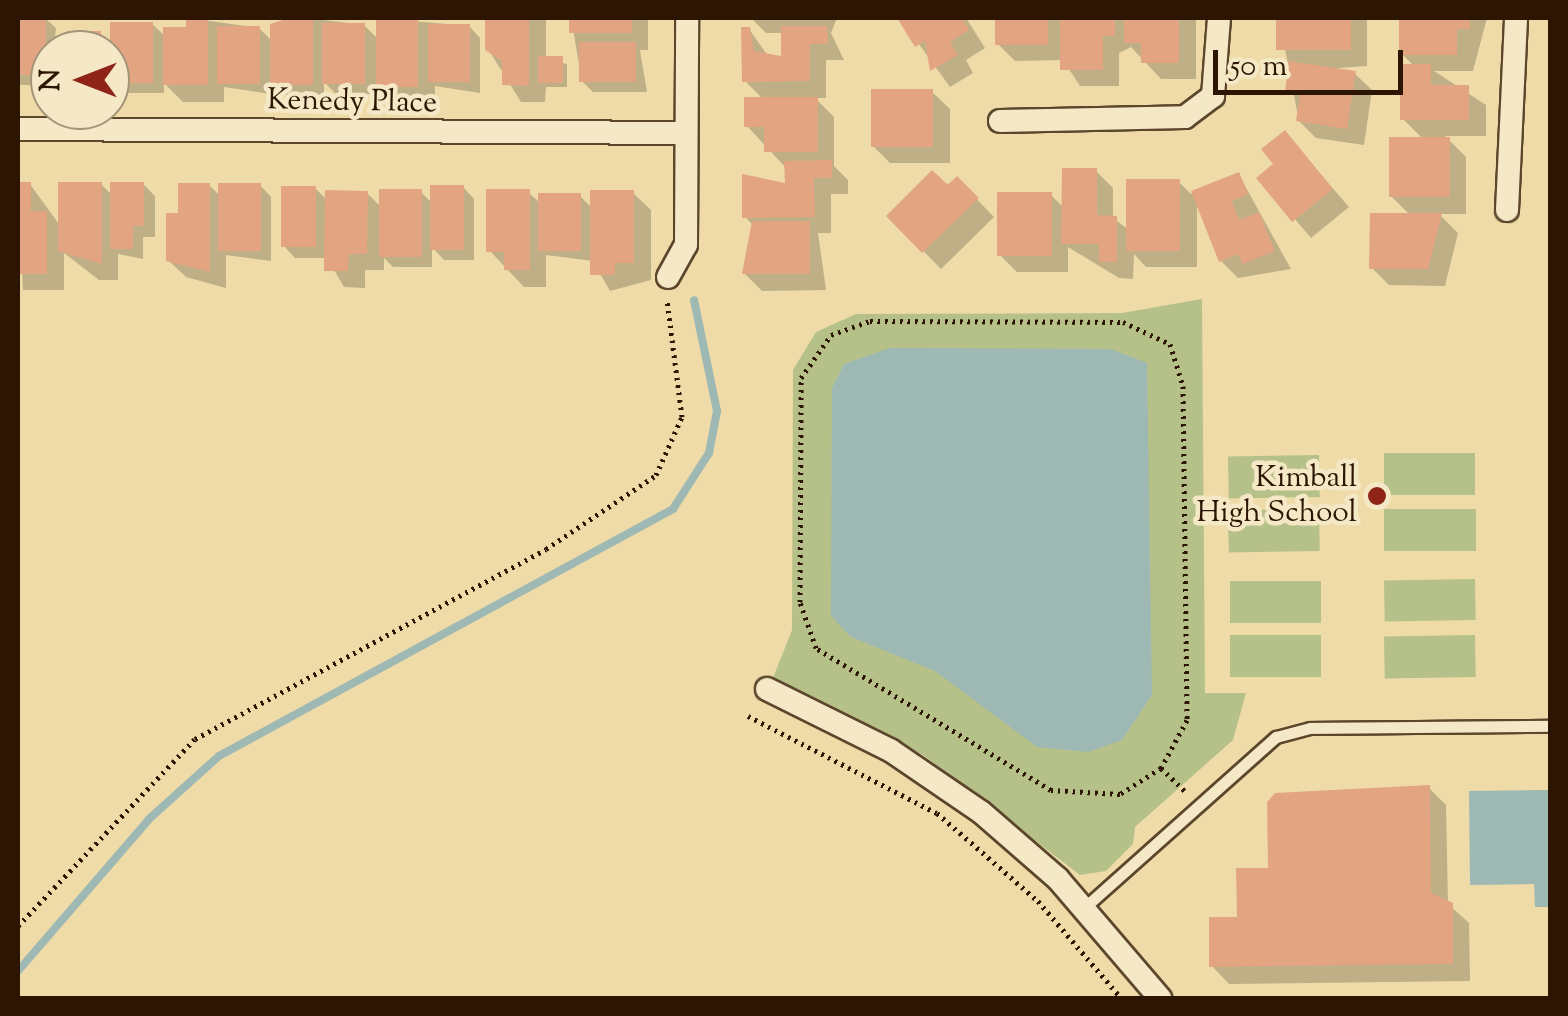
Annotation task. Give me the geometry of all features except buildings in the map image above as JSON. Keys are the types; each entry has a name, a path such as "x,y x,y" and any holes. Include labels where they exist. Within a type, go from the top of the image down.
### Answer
{"street":[{"path":"668,277 686,245 687,18"},
{"path":"1000,121 1186,117 1213,96 1219,18"},
{"path":"1507,210 1516,18"},
{"name":"Kenedy Place","path":"18,129 686,132"},
{"path":"767,690 934,778 1085,907 1160,998"}],"lane":[{"path":"1085,907 1240,760 1292,731 1550,726"}],"path":[{"path":"18,926 195,739 546,549 656,476 683,403 668,277"},
{"path":"870,321 1123,322 1170,344 1183,386 1187,720 1161,768 1120,794 1051,790 816,648 800,602 801,378 831,335 870,321"},
{"path":"748,716 937,814 1038,901 1121,998"},
{"path":"1161,768 1196,802"}],"green space":[{"path":"1202,299 1205,693 1246,693 1233,740 1135,827 1133,844 1106,871 1080,875 923,755 773,678 792,630 793,370 816,332 856,314 1122,313"},
{"path":"1384,453 1475,453 1475,495 1384,495"},
{"path":"1319,455 1320,497 1229,499 1228,457"},
{"path":"1319,509 1320,551 1229,553 1228,511"},
{"path":"1384,509 1476,509 1476,551 1384,551"},
{"path":"1475,579 1476,620 1385,622 1384,581"},
{"path":"1230,581 1321,581 1321,623 1230,623"},
{"path":"1230,635 1321,635 1321,677 1230,677"},
{"path":"1475,635 1476,677 1385,679 1384,637"}],"water":[{"path":"890,348 1111,349 1147,363 1152,695 1122,740 1088,752 1037,747 935,671 851,637 831,616 832,388 844,364"},
{"path":"1550,790 1550,907 1535,907 1534,884 1470,885 1469,791"}],"waterway":[{"path":"18,971 149,819 219,756 673,509 709,453 717,411 694,300"}],"place":[{"name":"Kimball High School","path":"1377,496"}]}
